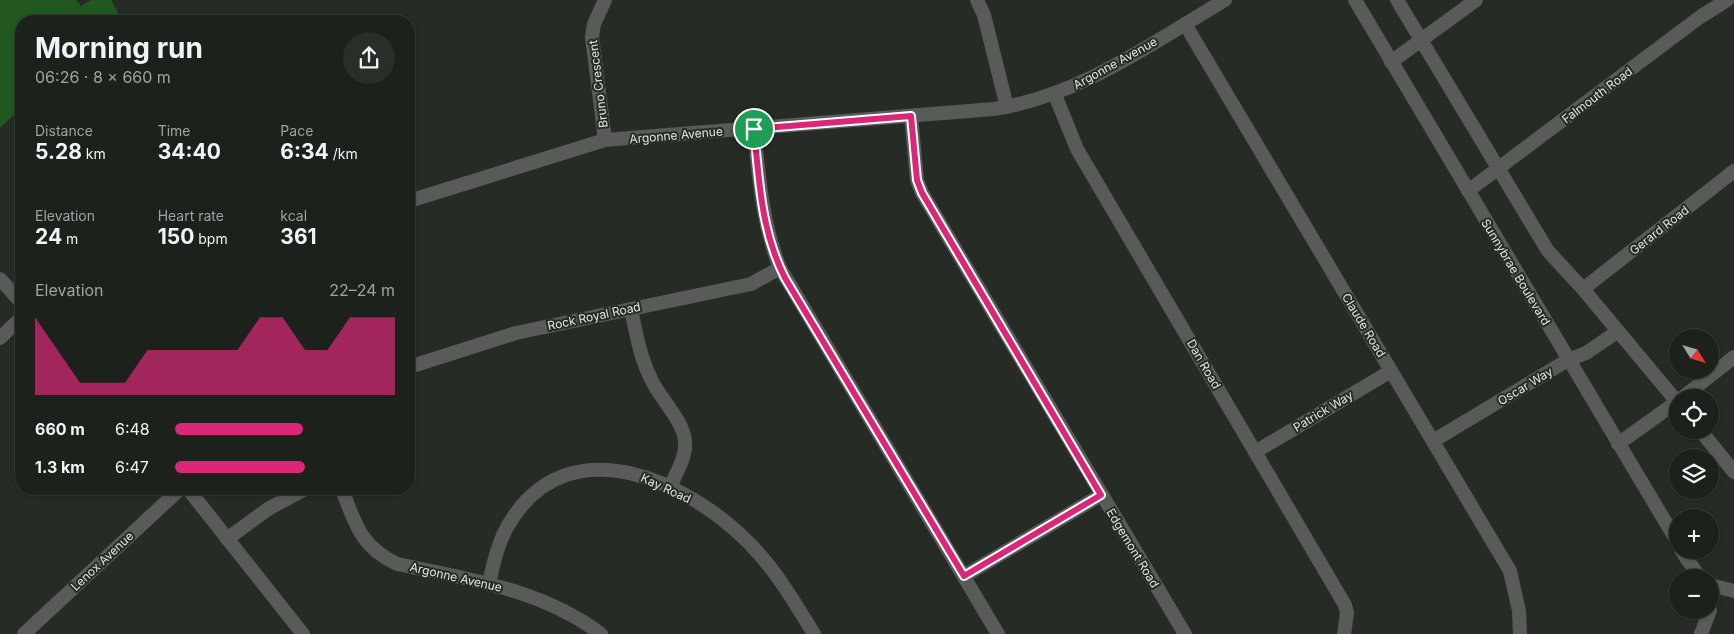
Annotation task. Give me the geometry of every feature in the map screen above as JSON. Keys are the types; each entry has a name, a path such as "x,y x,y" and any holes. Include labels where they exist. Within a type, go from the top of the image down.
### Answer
{"street":[{"name":"Bruno Crescent","path":"605,0 594,24 592,37 605,140"},
{"path":"977,0 984,15 1007,107"},
{"name":"Argonne Avenue","path":"415,199 605,140 1007,107 1055,94 1100,74 1225,0"},
{"name":"Sunnybrae Boulevard","path":"1355,0 1669,528"},
{"path":"1398,0 1548,251 1669,390"},
{"path":"1392,62 1476,0"},
{"name":"Falmouth Road","path":"1468,192 1700,17 1727,0"},
{"name":"Claude Road","path":"1185,24 1510,571 1519,612 1520,634"},
{"name":"Dan Road","path":"1055,94 1078,149 1345,605 1347,613 1344,634"},
{"name":"Edgemont Road","path":"911,116 917,180 922,193 1185,634"},
{"path":"754,129 763,216 769,241 780,268 998,634"},
{"name":"Gerard Road","path":"1583,290 1734,171"},
{"name":"Rock Royal Road","path":"415,365 516,333 750,284 780,268"},
{"path":"0,279 15,295"},
{"path":"631,309 642,356 650,378 660,398 682,428 685,439 684,456 670,487"},
{"path":"0,338 15,324"},
{"name":"Oscar Way","path":"1433,441 1568,360 1586,353 1617,332"},
{"path":"1694,389 1734,356"},
{"name":"Patrick Way","path":"1256,452 1391,371"},
{"path":"1618,444 1669,408"},
{"path":"1707,439 1734,472"},
{"name":"Kay Road","path":"489,583 497,550 512,518 530,498 552,482 588,470 607,469 642,475 670,487 704,506 747,541 786,588 814,634"},
{"name":"Lenox Avenue","path":"24,634 174,495"},
{"path":"193,495 303,634"},
{"path":"227,539 268,509 294,495"},
{"name":"Argonne Avenue","path":"344,495 362,537 383,557 397,564 489,583 542,600 565,611 601,634"},
{"path":"964,576 1101,495"},
{"path":"1719,587 1734,591"},
{"path":"1701,634 1706,619"}],"building":[{"path":"0,0 76,0 81,6 91,0 111,0 119,15 15,15 15,114 0,128"}],"route":[{"path":"911,116 917,180 922,193 1101,495 964,576 780,268 769,241 763,216 754,129 911,116"}]}
